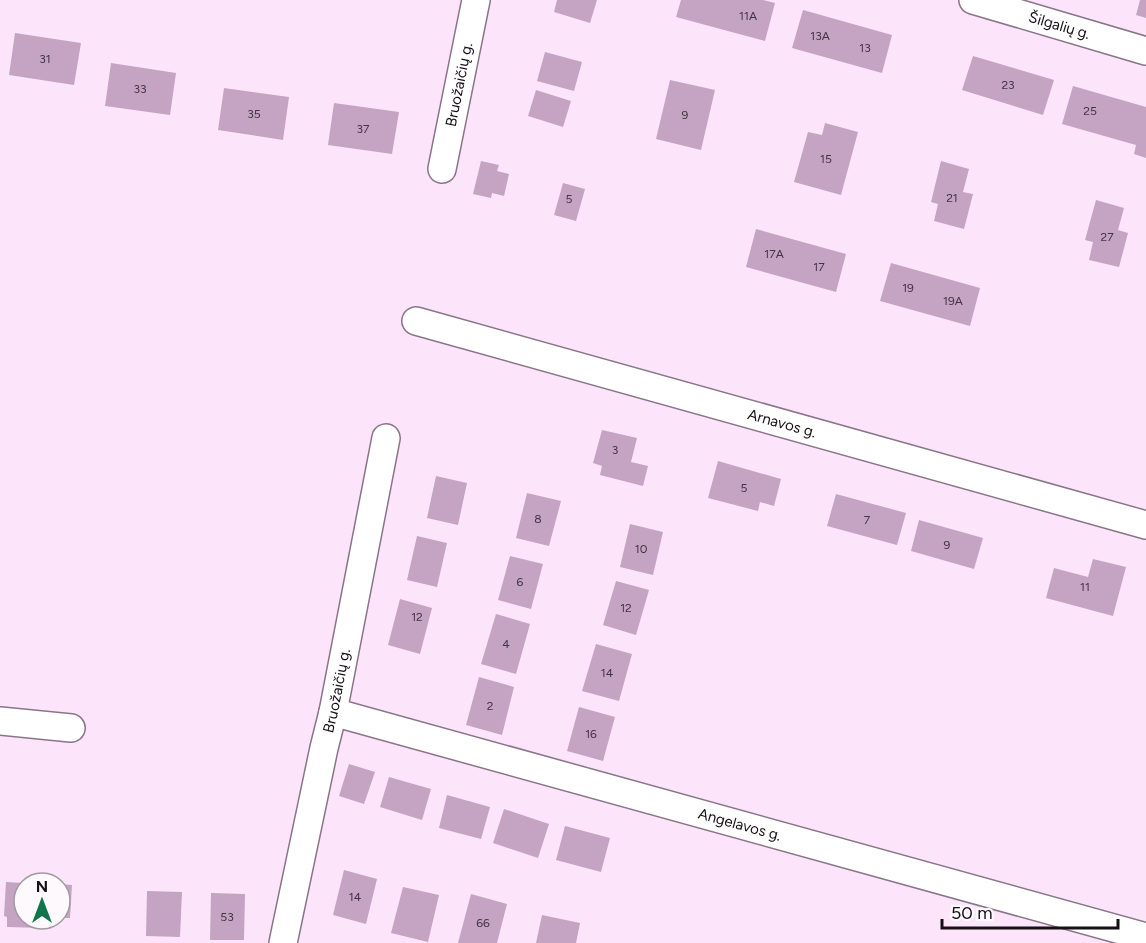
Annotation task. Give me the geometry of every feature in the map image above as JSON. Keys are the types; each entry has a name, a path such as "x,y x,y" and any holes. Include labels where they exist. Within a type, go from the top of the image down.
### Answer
{"street":[{"name":"Bruožaičių g.","path":"442,169 476,0"},
{"name":"Šilgalių g.","path":"973,0 1146,51"},
{"name":"Arnavos g.","path":"416,321 1146,525"},
{"name":"Bruožaičių g.","path":"283,943 333,712 386,438"},
{"name":"Angelavos g.","path":"333,712 1146,937"},
{"path":"0,720 72,728"}],"building":[{"path":"557,0 597,0 590,23 554,12"},
{"path":"681,0 763,0 775,3 765,41 676,17"},
{"path":"1140,0 1146,0 1146,18 1136,15"},
{"path":"803,10 892,35 882,73 792,48"},
{"path":"15,33 81,43 74,85 9,75"},
{"path":"545,52 582,62 574,91 537,81"},
{"path":"973,56 1054,80 1043,115 962,90"},
{"path":"111,63 176,73 170,115 105,106"},
{"path":"670,80 715,90 701,150 656,139"},
{"path":"1073,86 1146,107 1146,158 1134,154 1136,145 1062,124"},
{"path":"224,88 289,97 283,140 218,130"},
{"path":"536,90 571,101 563,127 528,116"},
{"path":"334,103 399,112 392,154 328,145"},
{"path":"825,123 858,132 841,195 794,182 808,132 822,135"},
{"path":"481,161 499,165 497,171 509,174 504,196 492,193 491,198 473,194"},
{"path":"941,161 969,169 963,192 973,194 964,229 934,221 938,204 931,202"},
{"path":"563,183 585,189 576,221 554,215"},
{"path":"1096,200 1124,208 1118,230 1128,233 1119,267 1089,260 1093,242 1085,240"},
{"path":"756,229 846,254 836,292 746,267"},
{"path":"891,263 980,288 970,326 880,301"},
{"path":"602,430 637,438 631,462 648,466 643,486 600,475 602,466 593,463"},
{"path":"718,461 781,479 774,506 760,502 758,511 708,498"},
{"path":"436,476 467,483 458,525 427,518"},
{"path":"527,493 561,501 549,546 516,538"},
{"path":"836,494 906,513 897,545 827,526"},
{"path":"919,520 983,538 974,569 911,551"},
{"path":"630,524 663,532 653,575 620,567"},
{"path":"417,536 447,543 437,587 407,580"},
{"path":"510,556 543,564 531,609 498,600"},
{"path":"1093,559 1126,567 1113,616 1046,598 1054,568 1088,577"},
{"path":"616,581 649,590 636,635 603,625"},
{"path":"400,599 432,608 420,654 388,645"},
{"path":"496,614 530,624 516,674 481,664"},
{"path":"596,644 632,654 619,701 582,691"},
{"path":"479,677 514,687 502,735 466,725"},
{"path":"579,707 615,717 603,761 567,751"},
{"path":"349,764 375,772 364,804 339,796"},
{"path":"389,777 431,789 422,820 380,807"},
{"path":"447,795 490,807 481,839 439,828"},
{"path":"504,809 549,824 538,858 493,843"},
{"path":"565,826 610,838 601,872 556,860"},
{"path":"344,870 377,879 366,924 333,915"},
{"path":"6,882 12,882 12,927 7,927 7,917 4,916"},
{"path":"403,887 439,895 428,942 391,933"},
{"path":"147,891 182,892 180,937 146,936"},
{"path":"211,893 245,894 244,940 210,940"},
{"path":"471,894 507,904 497,943 458,943"},
{"path":"542,915 580,923 576,943 536,943"}]}
